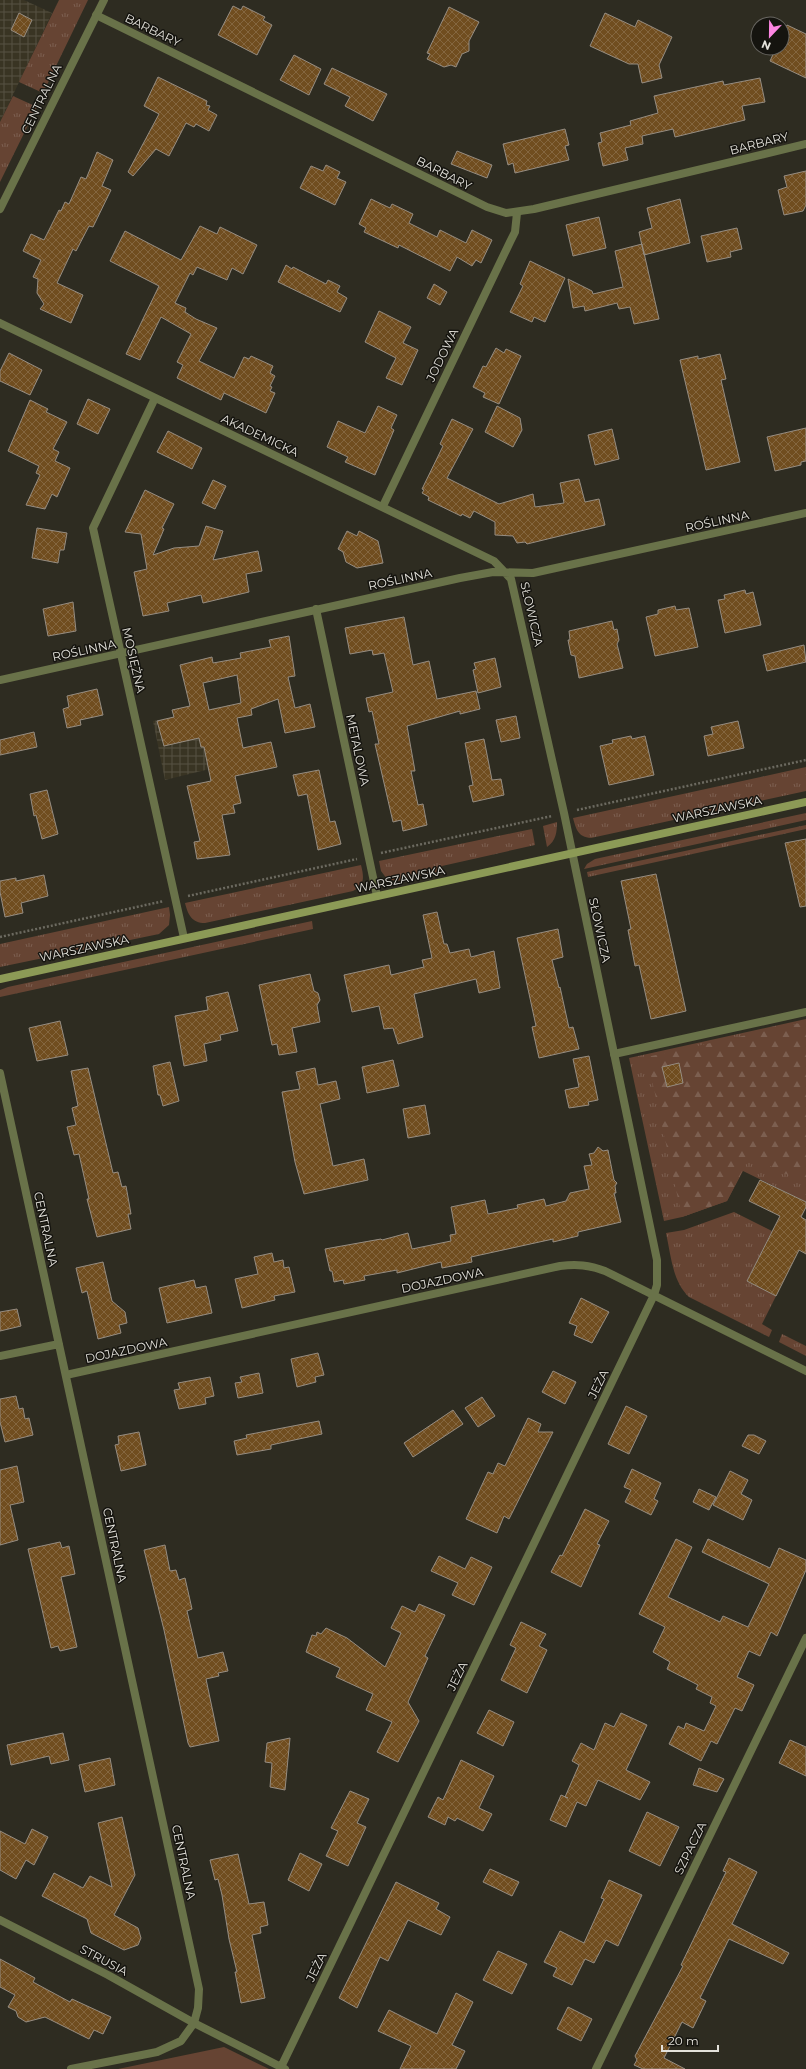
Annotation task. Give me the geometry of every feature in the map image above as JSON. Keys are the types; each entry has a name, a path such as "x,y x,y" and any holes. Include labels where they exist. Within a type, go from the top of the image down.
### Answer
{"street":[{"name":"CENTRALNA","path":"0,209 104,0"},
{"name":"BARBARY","path":"96,15 487,207 506,213 517,213 806,144"},
{"name":"JODOWA","path":"383,506 515,232 517,213"},
{"name":"AKADEMICKA","path":"0,322 155,398 383,506 494,562 508,573"},
{"name":"MOSIĘŻNA","path":"155,398 93,528 184,938"},
{"name":"ROŚLINNA","path":"0,680 460,578 493,572 533,573 806,513"},
{"name":"SŁOWICZA","path":"508,573 515,587 564,813 657,1260 657,1285 654,1295"},
{"name":"METALOWA","path":"316,609 377,896"},
{"name":"WARSZAWSKA","path":"0,978 806,802"},
{"path":"614,1054 806,1012"},
{"name":"CENTRALNA","path":"0,1073 196,1974 199,1989 198,2008 194,2023"},
{"name":"DOJAZDOWA","path":"66,1375 560,1266 588,1265 605,1271 806,1370"},
{"name":"JEŻA","path":"283,2068 654,1295"},
{"path":"0,1356 59,1344"},
{"name":"SZPACZA","path":"596,2069 806,1638"},
{"name":"STRUSIA","path":"0,1920 108,1975 194,2023 283,2068"},
{"path":"71,2069 157,2052 181,2041 194,2023"}],"path":[{"path":"0,937 806,760"}],"shaded area":[{"path":"0,0 24,0 52,13 0,122"},
{"path":"234,704 246,760 165,780 153,721"}],"green space":[{"path":"59,0 88,0 43,93 19,82"},
{"path":"13,96 37,107 0,182 0,122"},
{"path":"806,767 806,791 591,838 583,836 578,832 573,818"},
{"path":"806,813 806,820 584,869 587,864 595,859"},
{"path":"557,822 555,836 550,845 547,847 543,826"},
{"path":"806,825 806,829 588,877 587,872"},
{"path":"532,829 535,845 442,866 443,871 397,881 387,879 381,871 379,861"},
{"path":"361,865 363,880 360,886 353,891 205,923 197,922 191,918 185,903"},
{"path":"169,907 169,925 159,934 0,967 0,944"},
{"path":"312,921 313,929 0,997 0,990 8,987"},
{"path":"806,1019 806,1202 743,1171 727,1201 682,1217 664,1221 629,1058"},
{"path":"806,1022 806,1184 750,1156 727,1201 682,1217 647,1057"},
{"path":"734,1212 772,1231 747,1281 776,1296 762,1324 772,1330 769,1337 689,1297 683,1291 673,1267 666,1233 684,1230"},
{"path":"782,1334 806,1346 806,1356 779,1342"},
{"path":"224,2047 269,2069 118,2069"}],"building":[{"path":"233,6 241,10 243,6 265,17 263,20 272,25 257,55 218,35"},
{"path":"449,7 479,22 469,41 469,51 462,54 456,67 451,65 444,67 427,59 430,54 427,53"},
{"path":"19,13 32,20 24,37 11,30"},
{"path":"605,13 635,27 638,20 672,37 659,65 662,78 642,83 638,64 629,64 590,46"},
{"path":"790,26 806,34 806,78 770,61 772,56 790,56"},
{"path":"294,55 321,69 309,95 280,80"},
{"path":"332,68 387,94 373,121 345,106 350,97 324,84"},
{"path":"158,77 207,101 206,105 210,106 208,110 217,115 209,131 196,124 194,127 186,123 169,156 156,149 133,176 128,172 159,114 144,106"},
{"path":"760,78 765,102 742,106 745,120 675,137 673,129 642,136 643,144 625,148 628,160 603,166 598,143 602,142 600,133 631,125 630,121 658,113 654,96 723,81 724,85"},
{"path":"565,129 569,145 565,146 569,160 515,173 513,163 508,165 503,144"},
{"path":"457,151 492,165 487,178 451,164"},
{"path":"97,152 113,160 102,186 111,190 93,227 89,226 76,251 73,249 57,283 83,295 71,323 40,309 44,304 37,293 38,279 33,277 41,260 23,251 31,234 44,240 59,210 61,211 65,202 69,204 81,177 86,179"},
{"path":"326,165 340,172 337,178 346,182 335,205 300,188 311,166 323,171"},
{"path":"806,171 806,205 803,211 784,215 778,190 787,187 784,176"},
{"path":"371,199 390,208 392,204 413,214 409,223 437,237 440,230 466,243 472,230 492,240 481,263 476,260 472,266 457,257 450,271 399,245 398,248 364,232 366,228 359,224"},
{"path":"680,199 690,243 644,255 639,232 652,228 647,208"},
{"path":"599,217 606,248 573,256 566,225"},
{"path":"200,226 217,234 220,227 257,245 243,274 232,268 227,280 197,267 193,275 190,273 175,303 186,308 185,312 196,319 217,328 199,361 234,378 244,357 249,359 251,356 273,366 270,373 275,376 270,386 272,387 270,391 275,393 266,413 224,393 221,400 177,378 183,365 177,362 191,334 161,317 140,360 126,354 159,286 110,261 125,231 181,260"},
{"path":"737,228 742,249 730,252 731,257 707,262 701,236"},
{"path":"642,244 659,319 634,324 630,307 619,309 617,303 585,311 584,306 573,308 568,279 592,291 593,294 623,287 615,251"},
{"path":"530,261 565,278 545,322 534,317 532,322 510,312 523,286 520,284"},
{"path":"286,265 326,284 328,280 340,286 337,292 347,298 340,312 278,282"},
{"path":"434,284 447,292 440,305 427,298"},
{"path":"379,311 411,327 403,343 418,350 402,385 386,378 396,358 365,342"},
{"path":"496,348 504,353 506,349 521,356 499,404 483,397 485,393 473,387 483,366 486,367"},
{"path":"9,353 42,370 30,395 0,381 0,371"},
{"path":"720,354 726,379 721,380 740,462 706,470 680,360 698,356 698,359"},
{"path":"88,399 110,409 98,434 77,424"},
{"path":"30,400 48,409 46,412 67,422 53,449 59,452 55,461 70,468 57,497 52,494 45,509 26,505 40,475 36,473 39,466 8,451"},
{"path":"378,406 397,415 391,428 394,430 375,475 345,462 348,457 327,447 338,421 365,433"},
{"path":"497,406 520,418 522,430 513,447 485,432"},
{"path":"452,419 473,429 447,478 499,504 533,494 535,507 564,503 560,483 579,479 585,502 599,499 605,525 527,544 525,542 517,543 513,536 495,535 495,522 474,511 470,518 462,514 461,516 428,500 429,497 422,493 424,490 422,489 443,446 440,444"},
{"path":"806,428 806,461 801,462 801,465 775,471 767,437"},
{"path":"612,429 619,459 595,465 588,435"},
{"path":"168,431 202,448 192,469 157,452"},
{"path":"213,480 226,486 215,509 202,503"},
{"path":"145,490 174,504 162,528 164,529 153,555 174,548 199,546 206,526 223,531 213,560 258,551 262,571 246,574 249,592 203,603 201,595 167,603 169,611 143,616 134,572 147,569 141,534 125,532"},
{"path":"37,528 67,533 64,550 60,550 58,563 32,558"},
{"path":"347,531 357,536 359,531 378,541 383,563 357,568 346,562 343,552 338,549"},
{"path":"745,590 746,594 753,592 761,625 725,633 718,600 725,599 724,595"},
{"path":"73,602 76,631 48,636 43,609"},
{"path":"675,606 676,610 689,608 698,647 655,656 646,617 658,614 658,610"},
{"path":"404,617 413,665 429,661 437,699 476,691 480,709 460,714 460,711 407,726 415,771 411,771 418,805 423,804 427,825 403,831 401,820 393,822 375,744 379,744 372,711 369,712 366,698 393,692 384,653 373,655 372,650 350,654 345,628"},
{"path":"612,621 614,630 617,629 619,640 617,644 623,668 579,678 575,656 571,655 568,640 570,640 569,631"},
{"path":"289,636 295,676 288,677 295,708 310,704 315,727 285,733 278,699 251,709 252,715 237,718 243,748 271,742 277,767 235,776 241,803 233,805 235,813 222,815 230,855 197,859 194,842 200,841 187,786 211,781 204,747 201,747 199,738 164,746 157,721 174,717 172,710 190,706 180,665 212,657 213,663 241,658 240,653 271,647 269,640","holes":["237,675 241,703 209,710 203,683"]},
{"path":"804,645 806,662 767,671 763,655"},
{"path":"495,658 501,687 478,693 473,670 476,669 474,663"},
{"path":"97,689 103,715 80,720 81,725 67,728 63,709 69,707 67,696"},
{"path":"516,716 520,738 501,742 496,720"},
{"path":"738,721 744,748 708,756 704,736 713,734 711,727"},
{"path":"34,732 37,747 0,755 0,740"},
{"path":"631,736 632,739 645,736 654,775 609,785 600,746 613,743 612,740"},
{"path":"484,739 492,780 501,779 504,795 473,802 469,786 473,785 465,743"},
{"path":"319,770 330,822 335,821 341,844 318,850 307,794 298,796 293,775"},
{"path":"47,790 58,834 42,839 36,815 34,816 30,794"},
{"path":"806,839 806,906 800,907 785,843"},
{"path":"656,874 686,1011 651,1019 639,965 635,966 628,930 631,929 621,881"},
{"path":"44,875 48,896 21,903 23,913 5,917 0,892 0,881 16,878 16,881"},
{"path":"437,912 444,944 447,944 450,953 469,949 471,957 494,951 500,988 479,993 476,979 414,994 423,1037 398,1044 393,1028 384,1029 379,1006 352,1012 344,975 389,965 391,975 424,967 422,960 432,958 423,915"},
{"path":"558,929 563,957 552,960 559,988 560,987 569,1028 573,1027 579,1049 539,1058 532,1027 536,1026 517,938"},
{"path":"310,974 314,991 318,993 320,1000 317,1005 320,1022 292,1028 297,1052 279,1055 277,1044 272,1045 259,985"},
{"path":"228,992 238,1031 220,1035 221,1040 204,1044 207,1061 184,1066 175,1016 208,1010 206,997"},
{"path":"60,1021 68,1055 37,1061 29,1028"},
{"path":"589,1056 598,1100 588,1102 589,1105 569,1108 565,1090 579,1087 573,1059"},
{"path":"393,1060 399,1086 367,1093 362,1067"},
{"path":"170,1062 179,1101 163,1106 160,1095 158,1095 153,1066"},
{"path":"679,1063 683,1083 667,1087 662,1067"},
{"path":"88,1068 113,1173 118,1172 122,1187 126,1186 131,1214 128,1214 131,1229 97,1237 87,1199 89,1199 79,1154 74,1155 67,1127 76,1125 72,1108 78,1106 71,1071"},
{"path":"315,1068 318,1085 336,1081 340,1099 320,1104 333,1166 364,1159 368,1180 304,1194 295,1162 282,1092 300,1089 296,1072"},
{"path":"425,1105 430,1134 408,1138 403,1109"},
{"path":"598,1147 603,1151 608,1150 614,1180 617,1183 615,1186 616,1193 614,1193 621,1222 578,1232 578,1236 553,1242 553,1239 471,1257 472,1262 442,1268 441,1262 397,1273 397,1270 364,1276 365,1280 344,1284 343,1280 334,1282 325,1249 382,1240 408,1233 412,1249 451,1241 450,1235 456,1234 451,1207 485,1200 488,1214 518,1208 517,1205 544,1199 546,1206 566,1201 570,1193 589,1189 584,1166 592,1165 589,1154 594,1153"},
{"path":"760,1180 806,1202 806,1207 801,1217 806,1220 806,1254 799,1250 776,1296 747,1281 780,1216 749,1201"},
{"path":"272,1253 274,1262 283,1260 284,1268 289,1267 295,1292 274,1296 275,1300 242,1308 235,1279 258,1274 254,1257"},
{"path":"103,1262 112,1301 125,1312 127,1323 119,1325 121,1333 98,1339 87,1291 82,1293 76,1268"},
{"path":"194,1280 196,1288 206,1286 212,1313 167,1323 159,1288"},
{"path":"581,1298 609,1312 592,1343 574,1335 577,1326 569,1323"},
{"path":"17,1309 21,1326 0,1331 0,1312"},
{"path":"318,1353 324,1375 315,1377 316,1382 297,1387 291,1359"},
{"path":"553,1371 576,1382 565,1404 542,1392"},
{"path":"259,1373 263,1393 238,1398 235,1383 242,1382 240,1377"},
{"path":"210,1377 214,1396 205,1398 206,1404 179,1409 174,1390 180,1389 178,1383"},
{"path":"16,1396 19,1409 23,1408 25,1419 29,1418 33,1435 5,1442 0,1422 0,1399"},
{"path":"482,1397 495,1416 478,1427 465,1408"},
{"path":"626,1406 647,1416 629,1454 608,1444"},
{"path":"453,1410 463,1424 413,1457 404,1443"},
{"path":"528,1418 541,1424 538,1432 553,1432 509,1519 504,1516 497,1533 466,1519 488,1472 493,1474 498,1463 505,1466"},
{"path":"319,1421 322,1434 271,1445 271,1449 237,1455 234,1441 247,1438 246,1435"},
{"path":"139,1432 146,1465 121,1471 115,1445 119,1444 118,1436"},
{"path":"748,1435 754,1435 766,1441 759,1454 742,1446"},
{"path":"17,1466 24,1502 10,1505 18,1540 0,1545 0,1470"},
{"path":"632,1469 661,1483 654,1499 658,1501 651,1515 625,1502 631,1490 624,1487"},
{"path":"730,1471 748,1480 741,1494 752,1500 743,1520 713,1505"},
{"path":"699,1489 716,1497 709,1510 693,1502"},
{"path":"585,1509 609,1521 597,1544 600,1545 581,1587 551,1572 560,1555 562,1556"},
{"path":"676,1539 692,1547 668,1597 720,1622 723,1616 748,1627 769,1584 702,1552 708,1539 770,1568 779,1548 806,1560 806,1570 777,1636 771,1632 760,1656 749,1651 737,1677 754,1685 742,1711 735,1708 717,1744 711,1741 701,1761 669,1744 678,1726 684,1729 686,1723 704,1731 716,1706 710,1703 712,1697 696,1689 698,1685 667,1669 670,1662 653,1652 665,1627 639,1614"},
{"path":"60,1542 62,1548 69,1546 75,1574 61,1577 77,1647 60,1651 58,1646 51,1648 28,1549"},
{"path":"165,1545 170,1571 176,1570 179,1580 185,1578 192,1609 187,1611 198,1658 223,1652 228,1671 218,1673 219,1676 206,1679 219,1741 190,1747 164,1630 144,1550"},
{"path":"439,1556 465,1569 471,1557 492,1567 474,1605 452,1595 458,1583 431,1571"},
{"path":"419,1604 445,1615 425,1656 428,1658 408,1702 419,1721 398,1762 377,1752 392,1722 366,1710 373,1694 336,1677 340,1668 306,1652 312,1635 316,1636 317,1632 321,1634 326,1628 347,1638 385,1667 401,1633 391,1628 402,1606 415,1612"},
{"path":"521,1622 546,1634 539,1646 547,1650 527,1693 501,1680 516,1648 510,1645"},
{"path":"489,1710 514,1722 503,1746 477,1733"},
{"path":"621,1713 647,1725 626,1770 650,1782 640,1800 598,1780 586,1806 577,1802 566,1827 550,1820 561,1795 565,1797 579,1765 572,1761 581,1743 594,1750 605,1723 614,1727"},
{"path":"63,1733 69,1760 51,1764 49,1756 11,1765 7,1745"},
{"path":"290,1738 285,1790 270,1787 272,1763 265,1762 267,1743"},
{"path":"790,1740 806,1747 806,1776 779,1763"},
{"path":"110,1758 115,1785 85,1792 79,1765"},
{"path":"461,1760 494,1776 479,1808 492,1814 483,1831 457,1818 455,1821 448,1817 445,1825 428,1817 438,1797 443,1800"},
{"path":"699,1768 724,1779 717,1792 693,1785"},
{"path":"350,1791 369,1799 357,1823 366,1827 348,1866 326,1856 338,1831 331,1828"},
{"path":"647,1812 679,1827 660,1866 629,1851"},
{"path":"122,1817 135,1875 114,1915 138,1928 141,1938 138,1945 124,1950 91,1933 87,1919 42,1896 54,1873 83,1888 90,1876 112,1887 98,1823"},
{"path":"32,1829 48,1837 34,1865 26,1860 16,1879 0,1870 0,1831 25,1844"},
{"path":"300,1853 322,1864 309,1891 288,1880"},
{"path":"238,1854 249,1904 264,1902 268,1925 260,1927 261,1933 252,1935 265,1998 241,2003 235,1972 237,1972 229,1939 222,1895 218,1879 215,1880 210,1860"},
{"path":"729,1858 757,1872 732,1924 789,1953 783,1964 729,1939 700,1998 706,2001 693,2028 682,2022 664,2058 685,2069 643,2069 634,2065 637,2060 635,2056 683,1966 681,1965 726,1872 723,1871"},
{"path":"490,1869 519,1882 512,1896 483,1882"},
{"path":"609,1880 642,1895 618,1946 606,1940 594,1963 585,1959 572,1985 553,1976 557,1968 544,1962 560,1931 584,1943 604,1899 601,1898"},
{"path":"396,1882 439,1903 436,1909 450,1917 441,1935 408,1920 388,1961 380,1957 357,2008 339,1998"},
{"path":"498,1951 527,1964 512,1994 483,1980"},
{"path":"0,1959 35,1978 33,1982 70,2002 72,1999 111,2017 103,2034 94,2030 89,2039 45,2017 26,2022 18,2017 16,2011 8,2007 15,1995 0,1987"},
{"path":"456,1993 473,2002 452,2045 465,2051 456,2069 400,2069 411,2046 378,2031 389,2010 437,2034"},
{"path":"568,2007 592,2019 581,2041 557,2029"}]}
